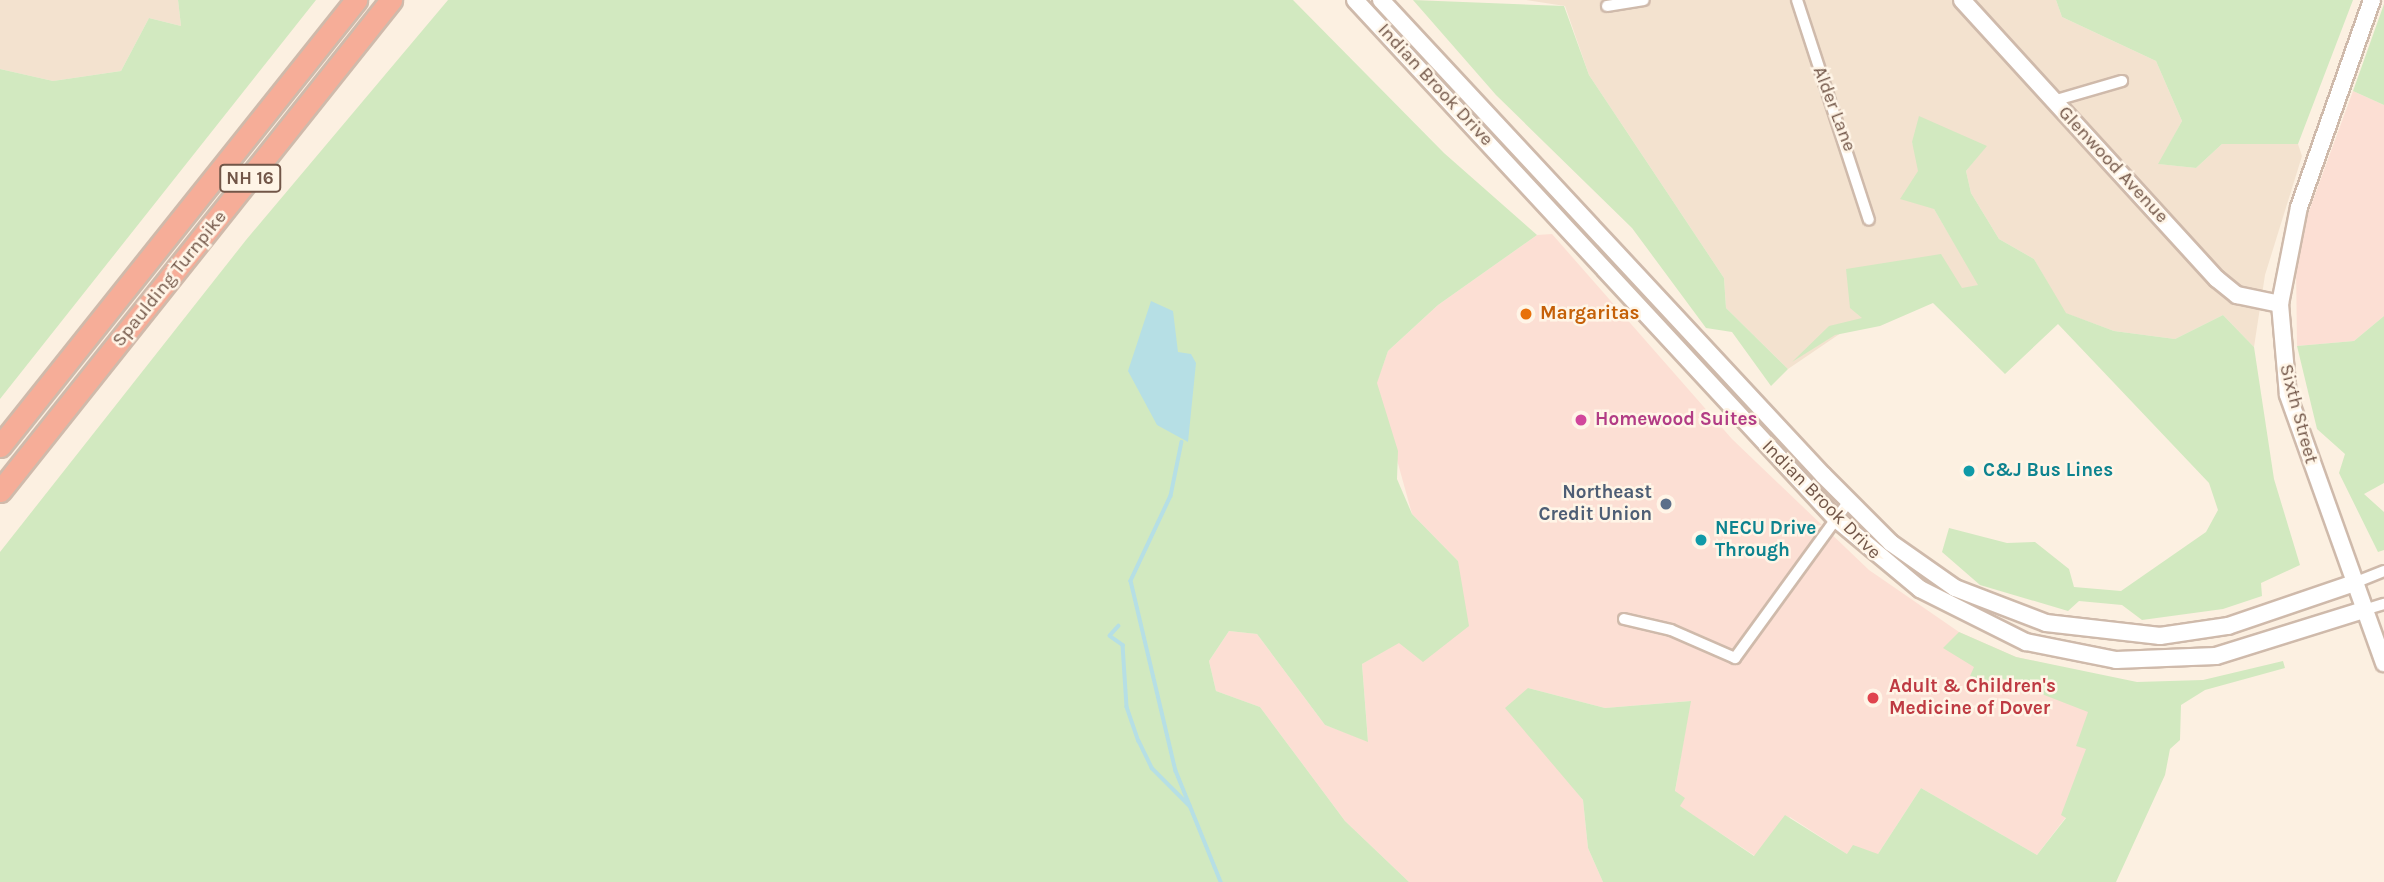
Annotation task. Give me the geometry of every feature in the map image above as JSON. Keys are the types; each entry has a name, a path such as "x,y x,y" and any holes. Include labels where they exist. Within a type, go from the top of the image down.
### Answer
{"highway":[{"name":"Spaulding Turnpike","path":"0,446 356,0"},
{"name":"Spaulding Turnpike","path":"0,491 391,0"}],"main road":[{"name":"Indian Brook Drive","path":"1355,0 1835,518 1900,576 1951,607 2026,642 2094,658 2216,656 2364,610"},
{"name":"Indian Brook Drive","path":"1381,0 1849,501 1906,556 1955,588 2023,617 2092,632 2204,631 2354,583"},
{"name":"Glenwood Avenue","path":"1962,0 2228,289 2280,304"},
{"name":"Sixth Street","path":"2372,0 2299,207 2280,304 2288,395 2384,663"}],"street":[{"path":"1607,6 1644,0"},
{"name":"Alder Lane","path":"1797,0 1869,220"},
{"path":"2053,101 2122,81"},
{"path":"1624,619 1671,630 1735,658 1849,501"},
{"path":"2354,583 2384,571"},
{"path":"2364,610 2384,604"}],"shaded area":[{"path":"0,0 178,0 181,26 149,18 121,71 53,81 0,69"},
{"path":"1526,0 2056,0 2062,17 2156,61 2182,121 2159,164 2196,168 2222,144 2298,144 2302,156 2265,275 2254,347 2223,315 2175,339 2114,331 2065,313 2034,259 1999,239 1971,193 1966,171 1986,146 1912,142 1934,209 1979,285 1863,318 1788,369 1726,308 1724,278 1589,75 1565,6"},
{"path":"2353,91 2384,105 2384,316 2354,341 2297,346 2296,268 2306,219"},
{"path":"1552,234 1732,439 1869,570 1959,632 2016,657 2109,678 2102,770 2037,855 1921,788 1878,854 1847,854 1790,817 1755,856 1679,806 1675,792 1690,701 1605,708 1528,688 1553,763 1583,800 1588,848 1603,882 1409,882 1345,821 1260,707 1216,691 1209,661 1229,631 1257,634 1325,725 1368,741 1362,664 1399,642 1458,561 1412,514 1376,384 1388,351 1438,305 1537,235"}],"green space":[{"path":"178,0 316,0 0,399 0,69 53,81 121,71 149,18 181,26"},
{"path":"448,0 1293,0 1444,153 1537,235 1438,305 1388,351 1377,383 1398,451 1397,479 1412,514 1458,561 1469,626 1423,662 1399,643 1362,664 1368,742 1325,725 1257,634 1229,631 1209,661 1216,691 1260,707 1345,821 1409,882 0,882 0,552 246,240"},
{"path":"1413,0 1564,6 1589,75 1724,278 1726,308 1788,369 1771,386 1732,332 1706,328 1632,228 1496,95"},
{"path":"2056,0 2353,0 2298,144 2222,144 2196,168 2158,164 2182,121 2156,61 2062,17"},
{"path":"2384,4 2384,105 2353,91"},
{"path":"1919,116 1987,146 1966,171 1971,193 1999,239 2034,259 2066,313 2114,331 2175,339 2223,315 2254,347 2274,479 2300,565 2261,583 2262,596 2223,609 2142,620 2122,605 2079,601 2068,611 1980,585 1942,552 1949,528 2007,543 2035,542 2069,569 2074,587 2121,591 2206,532 2218,510 2209,483 2058,324 2005,374 1933,303 1880,326 1835,335 1792,362 1829,326 1862,318 1850,308 1846,269 1941,254 1962,288 1978,285 1934,209 1900,199 1918,171 1912,142"},
{"path":"2384,316 2384,483 2364,494 2384,512 2384,550 2378,552 2339,473 2345,454 2317,429 2297,346 2354,341"},
{"path":"1959,632 2016,657 2137,682 2203,680 2283,661 2285,668 2205,690 2181,705 2180,740 2170,749 2165,775 2116,882 1603,882 1588,848 1583,800 1505,708 1528,688 1605,708 1691,701 1675,791 1685,798 1680,806 1754,856 1785,815 1847,854 1853,845 1878,854 1921,788 2037,855 2066,818 2061,815 2086,749 2076,746 2088,712 1995,676 1992,685 1970,676 1974,667 1943,648"}],"water":[{"path":"1151,301 1173,311 1178,352 1191,354 1196,363 1188,442 1157,425 1128,371"}],"waterway":[{"path":"1182,442 1171,496 1131,581 1176,771 1221,882"},
{"path":"1119,626 1110,636 1123,645 1127,707 1139,741 1152,768 1190,806"}],"place":[{"name":"Margaritas","path":"1526,314"},
{"name":"Homewood Suites","path":"1581,420"},
{"name":"C&J Bus Lines","path":"1969,471"},
{"name":"Northeast Credit Union","path":"1666,504"},
{"name":"NECU Drive Through","path":"1701,540"},
{"name":"Adult & Children's Medicine of Dover","path":"1873,698"}]}
